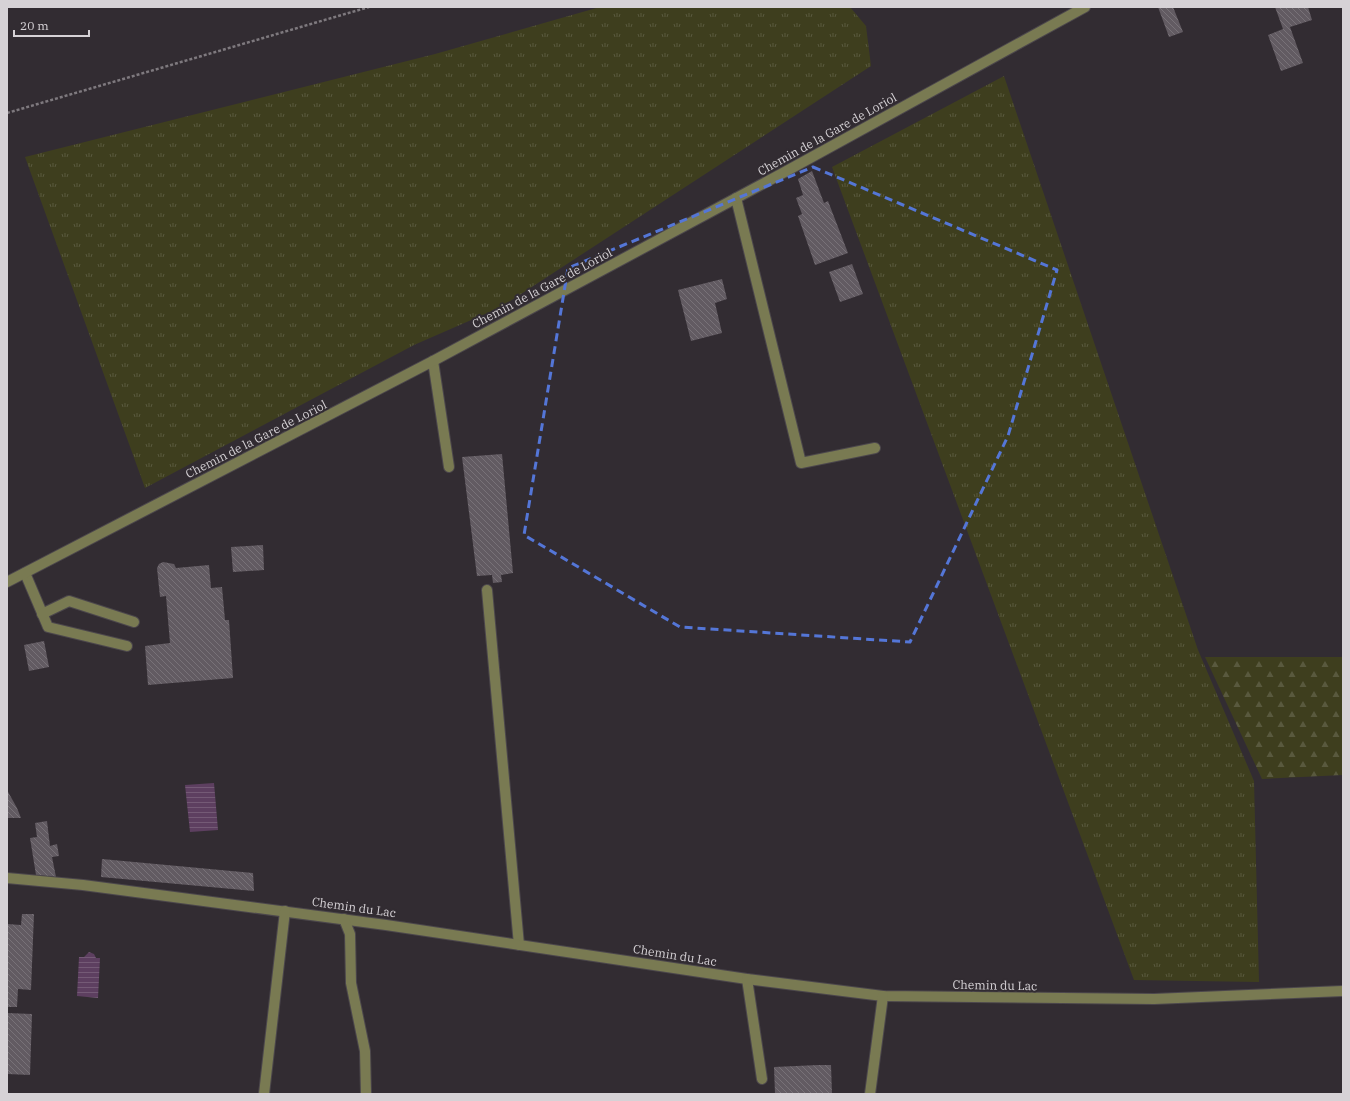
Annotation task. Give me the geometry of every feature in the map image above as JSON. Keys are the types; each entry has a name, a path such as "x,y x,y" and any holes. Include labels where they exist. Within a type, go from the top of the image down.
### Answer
{"street":[{"name":"Chemin de la Gare de Loriol","path":"7,582 433,361 736,198 1085,7"},
{"path":"736,198 801,463 875,448"},
{"path":"433,361 449,467"},
{"path":"25,573 48,627 127,646"},
{"path":"487,590 519,945"},
{"path":"42,614 69,601 134,622"},
{"name":"Chemin du Lac","path":"7,878 83,885 285,911 748,979 884,996 1154,999 1343,991"},
{"path":"264,1094 285,911"},
{"path":"344,919 350,934 351,983 365,1051 366,1094"},
{"path":"748,979 762,1078"},
{"path":"870,1094 884,996"}],"path":[{"path":"7,113 369,7"}],"highlighted area":[{"path":"813,167 1057,270 1008,436 910,642 680,627 524,535 568,268"}],"green space":[{"path":"600,7 850,7 866,26 871,66 501,307 414,345 145,488 25,157 435,54"},
{"path":"1004,76 1198,650 1254,781 1259,982 1134,980 832,167"},
{"path":"1205,657 1343,657 1343,775 1262,779"}],"shaded area":[{"path":"214,783 218,830 190,832 185,785"},
{"path":"89,952 94,954 96,958 100,958 98,998 77,996 79,957 84,957"}],"building":[{"path":"1158,7 1173,7 1183,32 1169,37"},
{"path":"1275,7 1308,7 1312,20 1290,27 1303,63 1281,71 1268,35 1283,29"},
{"path":"812,171 824,203 828,201 848,253 815,265 798,216 802,214 796,198 803,195 798,179"},
{"path":"852,264 863,294 840,302 829,272"},
{"path":"722,279 727,299 715,303 722,333 691,341 678,290"},
{"path":"502,454 513,573 501,575 502,582 493,583 492,575 477,576 462,457"},
{"path":"263,545 264,570 233,572 231,547"},
{"path":"163,562 174,564 176,568 209,565 211,588 222,587 225,620 229,620 233,678 148,685 145,646 170,643 166,596 160,597 157,568 159,564"},
{"path":"44,641 49,667 29,671 24,645"},
{"path":"7,790 17,808 21,818 7,818"},
{"path":"47,821 50,846 57,844 59,856 52,857 56,877 36,875 30,838 37,837 35,823"},
{"path":"102,859 253,873 254,891 101,877"},
{"path":"22,914 34,914 31,990 18,989 17,1007 7,1007 7,924 21,925"},
{"path":"7,1013 32,1014 30,1075 7,1074"},
{"path":"831,1065 832,1094 775,1094 774,1067"}]}
